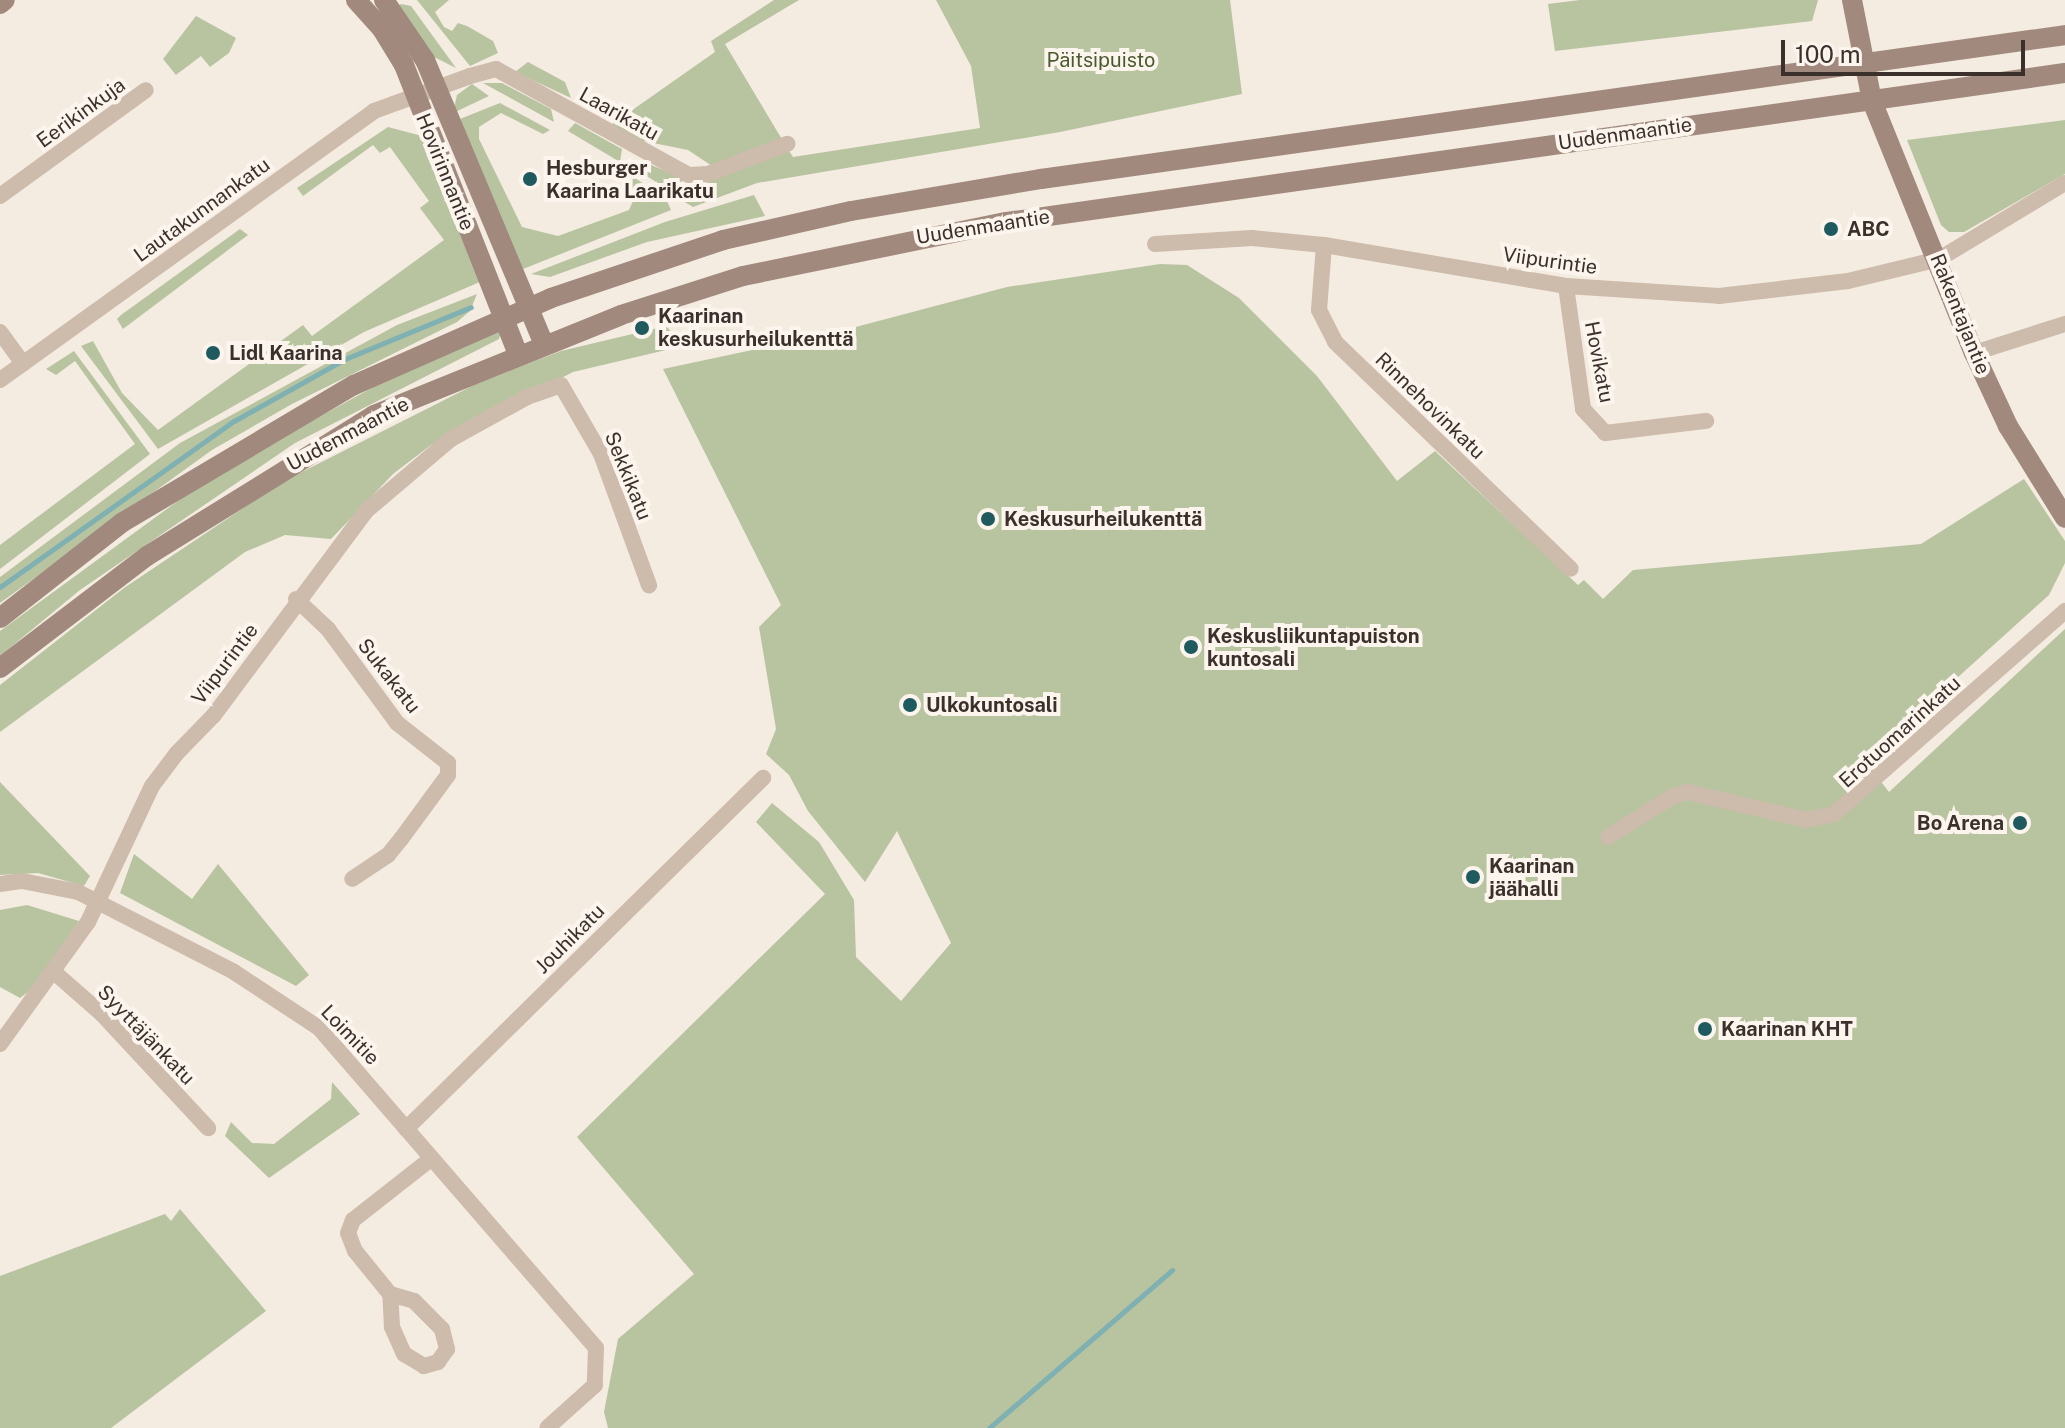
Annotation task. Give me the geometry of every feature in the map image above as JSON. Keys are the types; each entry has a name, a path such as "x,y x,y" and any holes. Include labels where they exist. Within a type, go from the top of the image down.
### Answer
{"main road":[{"path":"0,4 5,0"},
{"name":"Hovirinnantie","path":"356,0 395,47 518,354"},
{"name":"Hovirinnantie","path":"384,0 420,51 544,344"},
{"name":"Rakentajantie","path":"1852,0 1872,101 1939,259 1974,353 2008,426 2065,518"},
{"name":"Uudenmaantie","path":"0,618 123,522 293,418 528,307 723,240 851,211 2065,35"},
{"name":"Uudenmaantie","path":"0,668 147,556 315,448 374,415 518,354 686,293 856,249 1007,222 2065,73"}],"street":[{"name":"Laarikatu","path":"436,87 496,69 689,175 708,174 787,144"},
{"name":"Lautakunnankatu","path":"0,380 352,126 436,87"},
{"name":"Eerikinkuja","path":"0,196 146,90"},
{"name":"Viipurintie","path":"1155,244 1252,238 1324,245 1566,286 1719,296 1848,281 1939,259 2065,183"},
{"name":"Rinnehovinkatu","path":"1324,245 1319,310 1335,342 1571,569"},
{"name":"Hovikatu","path":"1566,286 1583,409 1605,433 1706,421"},
{"path":"1974,353 2065,324"},
{"path":"0,332 23,364"},
{"name":"Viipurintie","path":"0,1044 54,972 98,902 152,786 214,715 296,599 366,511 424,460 527,397 561,385"},
{"name":"Sekkikatu","path":"561,385 601,454 649,585"},
{"name":"Sukakatu","path":"296,599 328,629 397,723 448,763 448,775 388,855 352,879"},
{"name":"Erotuomarinkatu","path":"1608,837 1673,796 1688,792 1806,820 1834,814 2065,611"},
{"name":"Jouhikatu","path":"406,1129 763,778"},
{"name":"Loimitie","path":"0,884 52,885 98,902 182,943 297,1010 346,1056 589,1337 600,1359 595,1385 547,1428"},
{"name":"Syyttäjänkatu","path":"54,972 102,1014 208,1128"},
{"path":"390,1294 414,1301 442,1329 447,1349 438,1362 424,1366 404,1354 392,1327 390,1294 351,1245 349,1226 432,1158"}],"green space":[{"path":"417,0 449,0 435,12 444,27 452,31 458,23 467,26 493,41 498,53 470,66"},
{"path":"774,0 799,0 725,44 783,141 715,168 688,150 638,140 611,125 715,52 711,41"},
{"name":"Päitsipuisto","path":"936,0 1230,0 1242,94 1060,132 757,183 693,207 675,196 787,148 793,157 980,128 971,66"},
{"path":"1580,0 1818,0 1812,21 1555,51 1548,4"},
{"path":"401,4 411,6 456,68 430,55 396,7"},
{"path":"196,16 236,38 229,53 210,67 201,56 176,75 163,59"},
{"path":"528,62 565,82 571,98 515,72"},
{"path":"483,83 502,83 551,109 554,122"},
{"path":"472,84 489,96 453,113 457,95"},
{"path":"500,103 550,130 543,134 501,113 479,127 479,139 522,227 558,236 629,210 637,192 628,184 632,176 666,199 671,210 523,269 455,121"},
{"path":"2065,120 2065,174 1964,232 1949,232 1941,225 1907,140"},
{"path":"575,123 622,149 620,162 568,131"},
{"path":"388,127 422,136 482,281 364,332 158,449 81,346 93,341 122,393 158,430 303,325 312,336 444,240 420,208 429,201 390,147 380,153 373,145 303,196 297,188"},
{"path":"642,161 683,181 664,187 634,168"},
{"path":"754,195 765,216 647,242 550,277 531,274 665,222"},
{"path":"240,229 248,235 123,329 117,319 121,315"},
{"path":"1160,264 1187,265 1239,298 1317,376 1397,481 1435,451 1578,585 1584,580 1603,599 1633,570 1921,544 2024,479 2065,541 2065,563 2049,595 1865,761 1889,792 2065,629 2065,1428 608,1428 604,1412 618,1339 694,1274 577,1137 825,894 756,822 772,803 819,842 854,900 856,957 901,1001 951,943 897,831 865,882 808,811 789,775 766,754 776,729 759,627 781,605 663,369 833,333 1007,287"},
{"path":"477,294 470,311 457,322 292,404 212,450 0,603 0,577 180,443 397,325"},
{"path":"666,326 674,335 666,350 573,372 431,445 393,474 331,539 285,535 245,552 0,732 0,685 124,588 282,482 476,384 561,351"},
{"path":"502,328 499,339 295,443 80,590 0,656 0,631 212,476 408,368"},
{"path":"74,351 150,454 0,569 0,545 135,444 75,361 56,375 46,369"},
{"path":"0,782 90,876 84,886 38,873 0,875"},
{"path":"134,854 192,899 218,864 309,975 296,986 120,893"},
{"path":"27,905 79,921 36,986 20,998 0,987 0,910"},
{"path":"332,1082 360,1114 269,1178 225,1136 231,1122 252,1143 274,1144 331,1099"},
{"path":"180,1209 266,1311 111,1428 0,1428 0,1276 165,1214 171,1221"}],"waterway":[{"path":"0,587 234,421 345,359 471,307"},
{"path":"989,1428 1172,1270"}],"place":[{"name":"Hesburger Kaarina Laarikatu","path":"530,179"},
{"name":"ABC","path":"1831,229"},
{"name":"Kaarinan keskusurheilukenttä","path":"642,328"},
{"name":"Lidl Kaarina","path":"213,353"},
{"name":"Keskusurheilukenttä","path":"988,519"},
{"name":"Keskusliikuntapuiston kuntosali","path":"1191,647"},
{"name":"Ulkokuntosali","path":"910,705"},
{"name":"Bo Arena","path":"2020,823"},
{"name":"Kaarinan jäähalli","path":"1473,877"},
{"name":"Kaarinan KHT","path":"1705,1029"}]}
